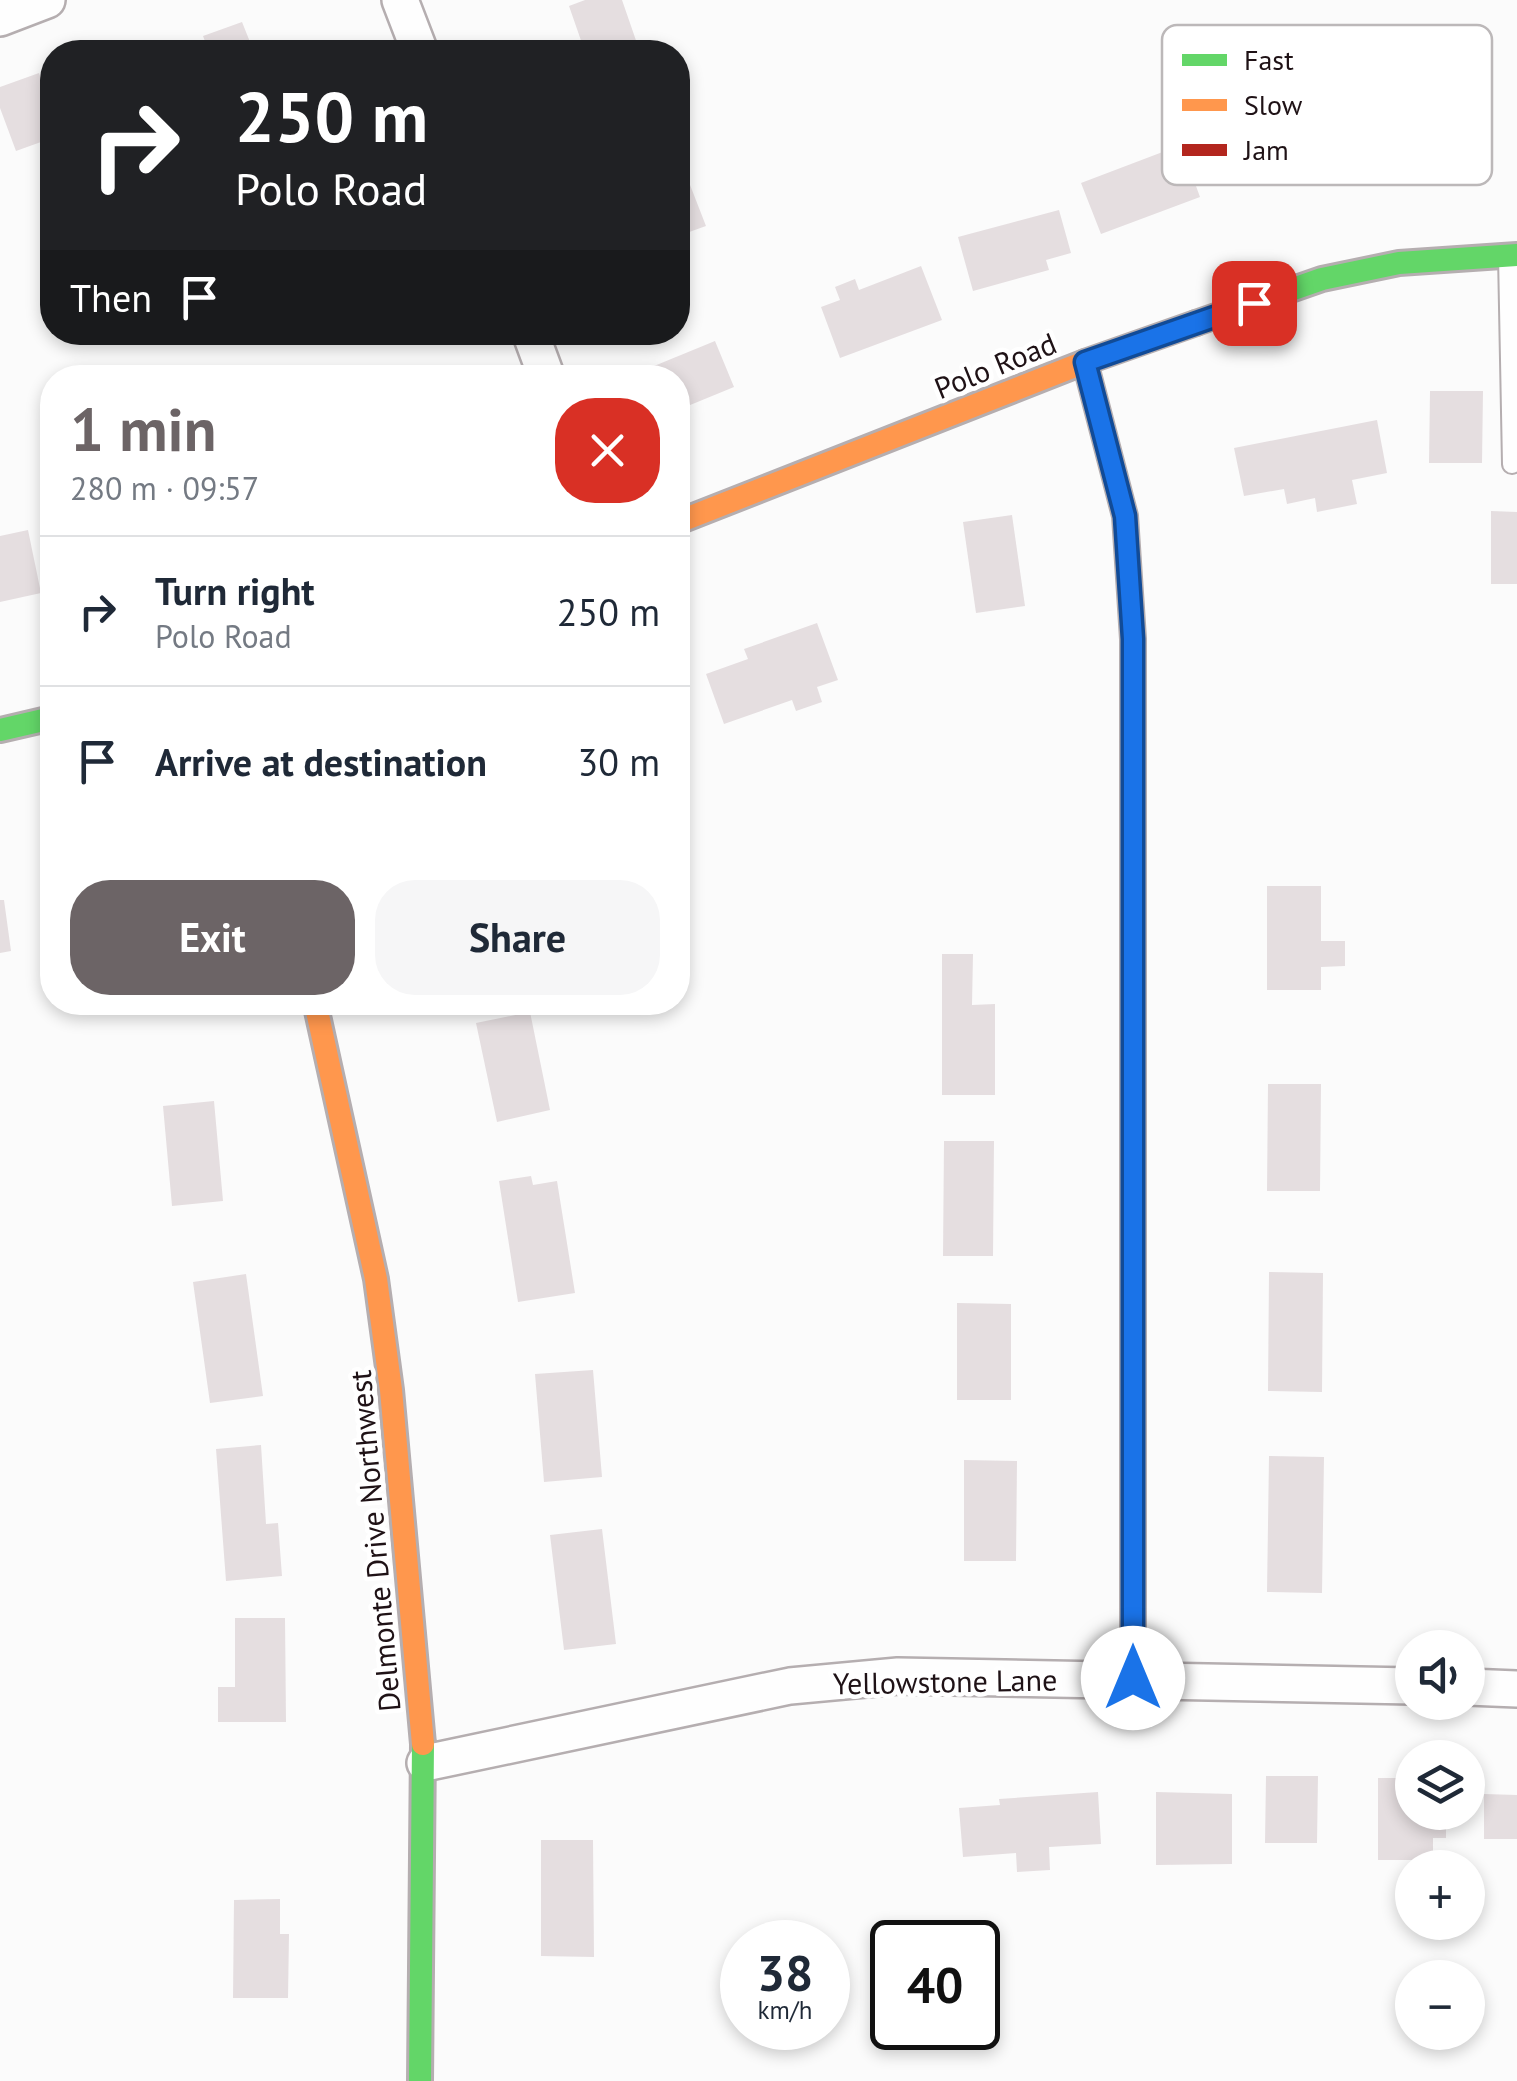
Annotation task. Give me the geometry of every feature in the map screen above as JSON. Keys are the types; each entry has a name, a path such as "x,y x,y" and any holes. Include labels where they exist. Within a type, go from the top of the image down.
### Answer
{"street":[{"path":"0,18 47,0"},
{"path":"400,0 415,40"},
{"name":"Polo Road","path":"690,517 1085,362 1322,279 1398,263 1512,255"},
{"path":"1085,362 1125,516 1133,639 1133,1678"},
{"path":"0,730 40,721"},
{"name":"Delmonte Drive Northwest","path":"318,1015 376,1279 391,1390 425,1763 420,2081"},
{"name":"Yellowstone Lane","path":"425,1763 790,1686 898,1676 1395,1686"},
{"path":"1485,1688 1517,1689"}],"lane":[{"path":"1512,255 1512,464"}],"building":[{"path":"585,0 622,0 636,40 581,40 569,6"},
{"path":"242,22 249,40 204,40 203,36"},
{"path":"39,73 40,142 16,151 0,108 0,87"},
{"path":"1162,152 1162,185 1196,185 1200,197 1101,234 1081,183"},
{"path":"690,185 706,226 690,232"},
{"path":"1059,210 1071,253 1046,260 1049,270 973,291 958,237"},
{"path":"921,266 942,320 840,358 821,307 840,300 835,287 855,279 859,290"},
{"path":"715,341 734,387 690,405 690,365 656,365"},
{"path":"1430,391 1483,391 1482,463 1429,463"},
{"path":"1377,420 1387,473 1352,480 1357,504 1317,512 1315,498 1287,504 1284,489 1244,496 1234,448"},
{"path":"1491,511 1517,512 1517,584 1491,584"},
{"path":"1012,515 1025,606 976,613 963,522"},
{"path":"28,530 40,593 0,602 0,536"},
{"path":"817,623 838,680 817,687 822,702 796,711 792,700 724,724 706,674 748,659 744,649"},
{"path":"1267,886 1321,886 1321,941 1345,941 1345,966 1321,967 1321,990 1267,990"},
{"path":"0,900 4,900 11,951 0,953"},
{"path":"942,954 973,954 972,1005 995,1004 995,1095 942,1095"},
{"path":"531,1015 550,1110 497,1122 476,1023"},
{"path":"1268,1084 1321,1084 1320,1191 1267,1191"},
{"path":"214,1101 223,1201 172,1206 163,1106"},
{"path":"944,1141 994,1141 993,1256 943,1256"},
{"path":"531,1176 533,1185 557,1181 575,1293 518,1302 499,1181"},
{"path":"1269,1272 1323,1273 1322,1392 1268,1391"},
{"path":"246,1274 263,1396 210,1403 193,1282"},
{"path":"957,1303 1011,1304 1011,1400 957,1400"},
{"path":"593,1370 602,1477 544,1482 535,1374"},
{"path":"261,1445 266,1524 278,1523 282,1576 226,1581 216,1449"},
{"path":"1269,1456 1324,1457 1322,1593 1267,1592"},
{"path":"964,1460 1017,1461 1016,1561 964,1561"},
{"path":"602,1529 616,1644 564,1650 550,1535"},
{"path":"235,1618 285,1618 286,1722 218,1722 218,1687 235,1687"},
{"path":"1266,1776 1318,1776 1317,1843 1265,1843"},
{"path":"1378,1778 1395,1778 1395,1830 1446,1830 1446,1838 1433,1838 1433,1850 1395,1850 1395,1860 1378,1860"},
{"path":"1098,1792 1101,1844 1049,1847 1050,1870 1017,1872 1016,1853 963,1857 959,1808 1000,1805 999,1799"},
{"path":"1156,1792 1232,1794 1232,1864 1156,1865"},
{"path":"1485,1794 1517,1795 1517,1839 1484,1839"},
{"path":"541,1840 593,1840 594,1957 541,1956"},
{"path":"280,1899 280,1934 289,1934 288,1998 233,1998 234,1900"}],"traffic: fast":[{"path":"1196,323 1322,279 1399,263 1517,255"},
{"path":"0,730 40,721"},
{"path":"1133,738 1133,1678"},
{"path":"420,2081 423,1744"}],"traffic: slow":[{"path":"690,517 1085,362 1196,323"},
{"path":"318,1015 376,1279 391,1390 423,1744"}],"traffic: jam":[{"path":"1085,362 1125,516 1133,639 1133,738"}],"route":[{"path":"1133,1678 1133,639 1125,516 1085,362 1254,303"}]}
